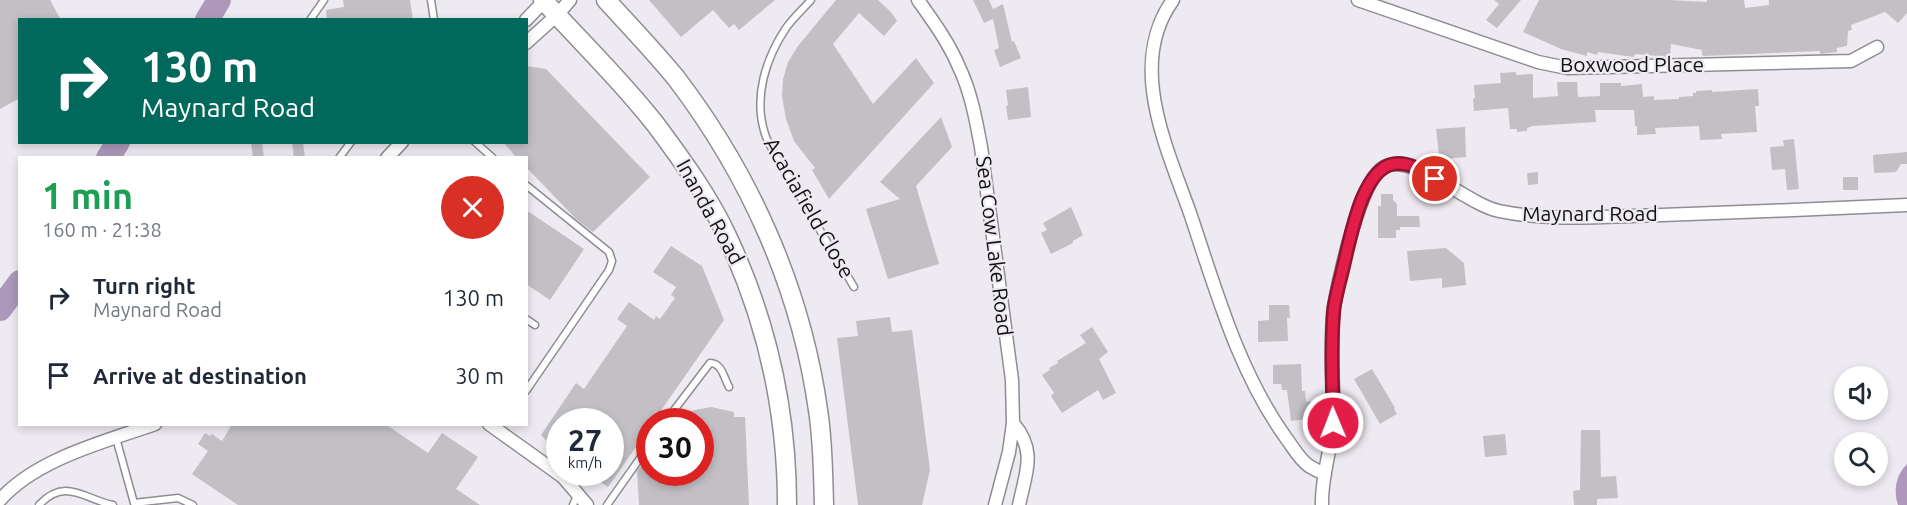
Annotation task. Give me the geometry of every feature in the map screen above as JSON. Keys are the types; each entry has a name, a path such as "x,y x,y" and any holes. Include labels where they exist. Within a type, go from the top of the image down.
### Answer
{"main road":[{"name":"Inanda Road","path":"544,0 654,124 681,159 726,234 748,283 774,374 782,417 788,505"},
{"name":"Inanda Road","path":"606,0 675,78 702,115 727,153 766,229 797,311 811,370 818,410 824,505"}],"street":[{"path":"528,18 544,0"},
{"path":"528,40 557,15 570,0"},
{"name":"Sea Cow Lake Road","path":"918,0 960,68 976,117 981,147 1012,380 1013,423 1009,452 995,505"},
{"path":"1173,0 1165,11 1158,28 1151,68 1153,92 1167,146 1225,317 1252,381 1275,423 1296,452 1307,465 1325,474"},
{"name":"Boxwood Place","path":"1358,0 1538,62 1567,68 1851,61 1877,48"},
{"path":"389,156 400,144"},
{"name":"Maynard Road","path":"1322,505 1321,495 1333,423 1334,306 1355,216 1372,179 1385,166 1403,164 1417,168 1471,200 1495,210 1543,217 1764,212 1907,205"},
{"path":"1013,423 1022,433 1029,458 1019,505"},
{"path":"0,500 35,472 74,453 149,426"},
{"path":"497,427 563,477 587,505"}],"lane":[{"path":"311,18 324,0"},
{"path":"431,0 434,18"},
{"name":"Acaciafield Close","path":"811,0 787,26 773,50 763,75 760,108 765,134 775,155 854,287"},
{"path":"477,144 491,156"},
{"path":"528,187 609,252 612,261 609,270 528,388"},
{"path":"528,320 535,325"},
{"path":"676,408 710,363 719,366 729,387"},
{"path":"116,438 131,504 178,498 193,505"},
{"path":"607,505 636,464"},
{"path":"39,505 51,495 69,490 113,505"},
{"path":"573,505 578,493"}],"shaded area":[{"path":"1907,464 1907,505 1898,505 1896,483"}],"building":[{"path":"0,0 50,0 60,18 18,18 18,99 0,109"},
{"path":"343,0 410,0 413,18 327,18 326,10 344,7"},
{"path":"649,0 775,0 739,30 734,24 729,28 713,10 681,37"},
{"path":"836,0 878,0 897,21 884,36 859,13 833,44 873,104 916,58 934,83 829,199 812,170 815,168 794,141 786,119 782,96 783,79 788,62 798,46"},
{"path":"973,0 989,0 993,9 1003,4 1012,42 1014,41 1021,58 1000,67 994,50 999,48 993,19 984,23"},
{"path":"1494,0 1521,0 1497,28 1486,20 1499,4"},
{"path":"1539,0 1707,2 1707,0 1744,0 1745,8 1769,5 1769,0 1907,0 1907,13 1898,23 1885,12 1851,25 1852,30 1848,31 1847,46 1837,48 1837,52 1704,56 1702,50 1671,44 1670,57 1635,54 1634,57 1598,52 1597,55 1587,52 1587,56 1561,49 1523,32"},
{"path":"528,66 546,69 650,177 593,232 577,220 528,169 528,156 515,156 505,144 528,144"},
{"path":"1516,72 1516,75 1533,74 1533,98 1558,96 1557,82 1577,82 1578,97 1600,96 1600,83 1621,83 1621,86 1642,84 1643,97 1654,96 1654,100 1693,96 1696,91 1758,89 1759,106 1755,106 1757,132 1721,134 1722,139 1700,140 1699,126 1655,128 1656,134 1637,135 1634,110 1595,110 1596,122 1532,126 1527,128 1527,131 1517,132 1517,129 1510,129 1508,108 1474,111 1473,99 1475,98 1474,85 1501,83 1500,73"},
{"path":"1028,87 1031,117 1008,120 1006,90"},
{"path":"941,117 952,147 916,186 939,264 888,279 866,209 900,199 880,182"},
{"path":"1465,127 1466,157 1443,159 1442,155 1439,155 1436,129"},
{"path":"1794,139 1799,189 1787,190 1785,169 1772,170 1770,147 1784,146 1783,140"},
{"path":"251,144 262,144 264,156 253,156"},
{"path":"292,144 303,144 305,156 294,156"},
{"path":"1907,152 1907,164 1901,164 1896,172 1874,173 1873,155"},
{"path":"1538,172 1538,184 1528,185 1527,173"},
{"path":"1843,177 1858,177 1858,190 1843,190"},
{"path":"1381,194 1393,194 1393,200 1397,204 1397,216 1419,216 1420,227 1400,227 1400,230 1396,230 1396,238 1378,238 1378,206 1381,206"},
{"path":"1071,207 1083,235 1051,254 1041,233 1047,230 1043,223"},
{"path":"528,211 584,249 550,300 528,285"},
{"path":"671,246 702,266 724,320 663,408 636,408 636,447 624,464 624,408 559,408 576,383 584,389 627,326 617,319 629,302 654,320 656,316 660,319 675,298 671,295 676,287 653,272"},
{"path":"1446,248 1464,263 1466,285 1442,288 1442,278 1410,281 1407,251"},
{"path":"1269,305 1289,305 1288,341 1258,342 1258,321 1269,320"},
{"path":"890,317 892,332 912,330 930,470 922,505 858,505 837,338 858,336 856,321"},
{"path":"1092,327 1108,352 1099,359 1116,393 1103,400 1098,390 1062,413 1051,396 1054,393 1042,375 1058,363 1057,361 1086,343 1080,335"},
{"path":"1301,364 1302,391 1305,391 1306,402 1311,401 1313,418 1291,421 1287,390 1282,390 1281,384 1273,384 1273,365"},
{"path":"1372,369 1397,414 1380,424 1354,379"},
{"path":"711,407 734,412 734,417 745,417 749,505 639,505 638,486 714,486 714,408 706,408"},
{"path":"231,426 388,426 428,453 442,433 478,457 456,489 480,505 238,505 192,474 208,451 198,444 205,433 210,436 212,434 222,441"},
{"path":"546,428 546,440 541,435"},
{"path":"1581,430 1600,430 1601,477 1616,476 1618,498 1597,499 1597,505 1574,505 1573,491 1580,490"},
{"path":"1505,434 1507,455 1485,457 1483,436"}],"waterway":[{"path":"208,18 219,0"},
{"path":"109,156 117,144"},
{"path":"0,309 18,285"}],"route":[{"path":"1333,423 1334,306 1355,216 1372,179 1385,166 1403,164 1417,168 1435,179"}]}
